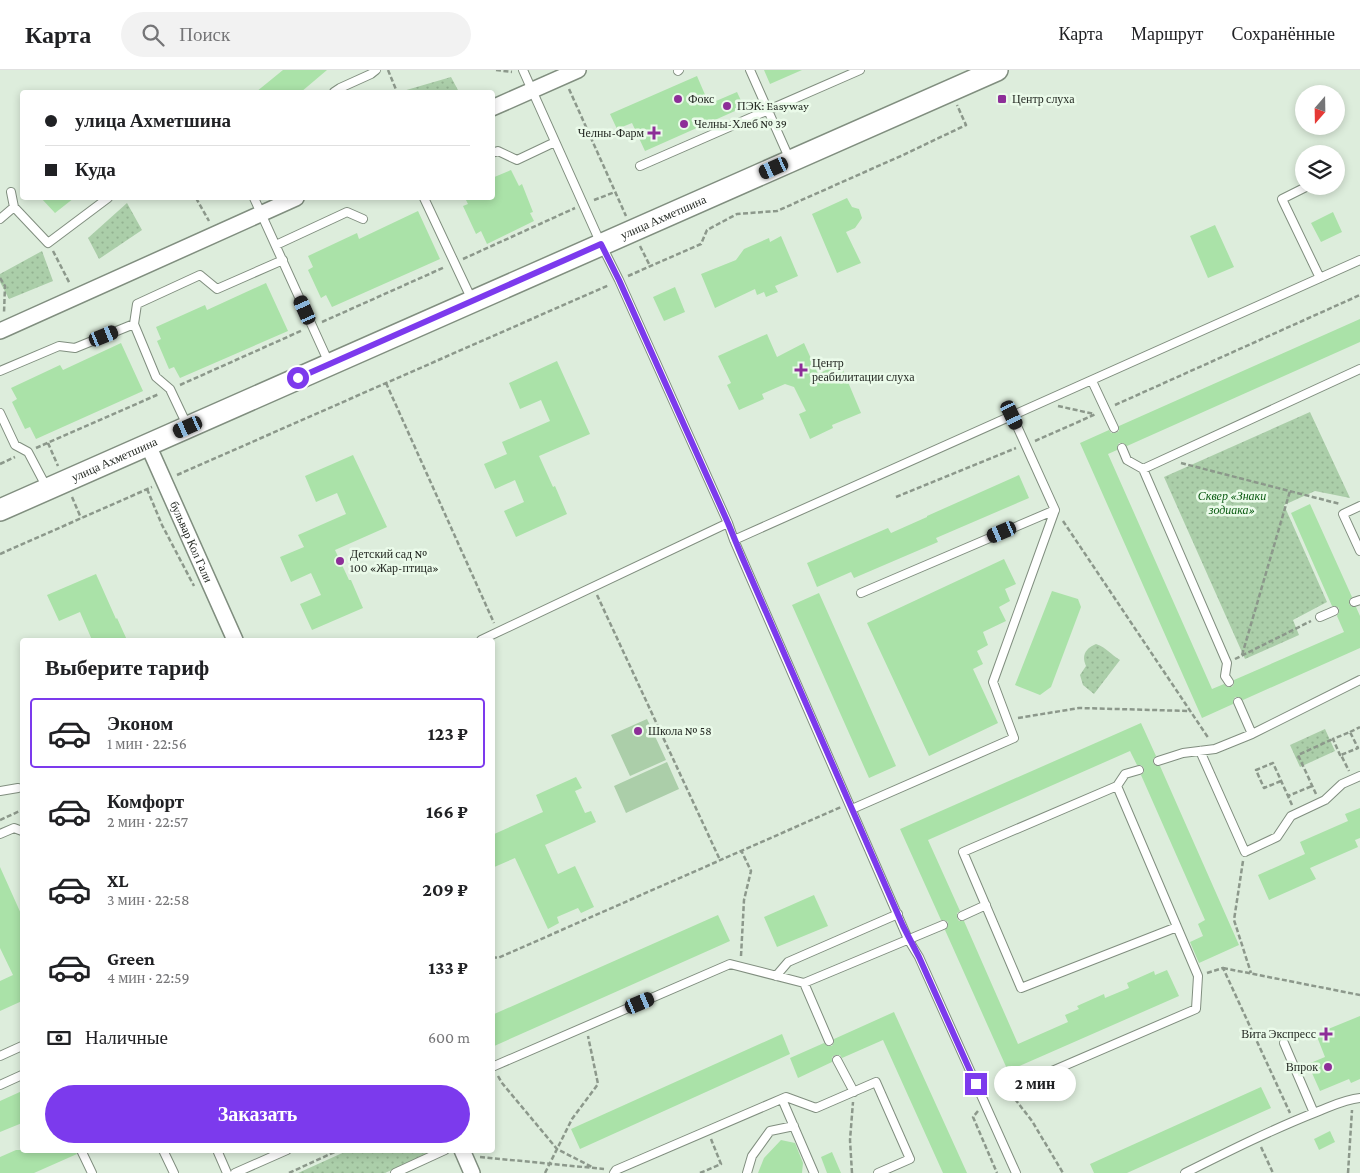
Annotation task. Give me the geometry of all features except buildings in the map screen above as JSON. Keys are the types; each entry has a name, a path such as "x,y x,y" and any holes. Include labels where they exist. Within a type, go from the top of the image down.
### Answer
{"street":[{"path":"495,107 578,70"},
{"name":"улица Ахметшина","path":"0,510 997,70"},
{"path":"2,330 291,200"},
{"name":"бульвар Кол Гали","path":"148,445 234,638"},
{"path":"463,1153 472,1173"}],"lane":[{"path":"337,90 376,70"},
{"path":"523,70 728,523 908,938 919,957 1016,1173"},
{"path":"750,70 790,161"},
{"path":"640,166 860,70"},
{"path":"495,152 498,151 517,160 555,142"},
{"path":"11,192 14,206 48,243 105,200"},
{"path":"1295,192 1282,199 1320,278"},
{"path":"255,200 329,364"},
{"path":"425,200 472,301"},
{"path":"0,219 14,206"},
{"path":"276,245 347,212 363,219"},
{"path":"188,427 170,389 156,377 134,324 137,304 200,276 217,289 283,260"},
{"path":"734,540 1360,260"},
{"path":"0,372 59,346 75,348 134,324"},
{"path":"1143,469 1360,369"},
{"path":"1092,381 1114,428"},
{"path":"0,413 15,445 28,452 48,489"},
{"path":"850,806 1014,738 993,682 1055,510 1012,415"},
{"path":"1122,448 1128,460 1143,469 1227,663 1226,676 1228,682"},
{"path":"1358,507 1343,514 1360,551"},
{"path":"861,593 1055,510"},
{"path":"485,638 728,523"},
{"path":"1320,617 1334,611"},
{"path":"1158,761 1183,753 1215,748 1252,734 1360,680"},
{"path":"1238,702 1252,734"},
{"path":"1200,750 1245,852 1277,837 1291,816 1320,803 1342,784 1356,778"},
{"path":"1139,770 1125,774 1116,786 963,852 1021,988 1177,927"},
{"path":"1008,1090 1196,1009 1198,976 1116,786"},
{"path":"0,791 18,788"},
{"path":"0,834 14,828 20,830"},
{"path":"962,916 986,905"},
{"path":"776,976 788,962 898,914"},
{"path":"495,1066 730,964 804,983 943,925"},
{"path":"804,983 829,1041"},
{"path":"1284,1043 1314,1113"},
{"path":"0,1056 20,1047"},
{"path":"837,1060 854,1092"},
{"path":"0,1085 20,1076"},
{"path":"615,1172 786,1097 816,1108 876,1082 910,1159 878,1173"},
{"path":"1185,1173 1256,1138 1314,1113 1356,1098"},
{"path":"782,1099 814,1173"},
{"path":"747,1173 752,1156 770,1132 794,1126"},
{"path":"82,1153 92,1173"},
{"path":"164,1153 174,1173"},
{"path":"218,1153 228,1173"},
{"path":"235,1173 280,1153"},
{"path":"395,1173 438,1153"}],"path":[{"path":"388,70 396,90"},
{"path":"564,76 650,266"},
{"path":"0,554 701,244 707,230 737,214 777,211 966,125 950,91"},
{"path":"197,200 215,234"},
{"path":"48,243 76,297"},
{"path":"0,278 5,286 2,330"},
{"path":"896,497 1026,445 1360,295"},
{"path":"386,383 498,632"},
{"path":"1042,403 1096,414"},
{"path":"1163,459 1358,507"},
{"path":"147,489 162,525 194,587"},
{"path":"1242,655 1290,491"},
{"path":"1055,510 1215,748"},
{"path":"594,587 720,860"},
{"path":"1227,663 1320,617"},
{"path":"1007,720 1079,708 1190,711"},
{"path":"1320,803 1298,755 1360,727"},
{"path":"1342,755 1358,748 1350,732"},
{"path":"1333,739 1340,755 1342,755 1356,778"},
{"path":"1282,781 1264,788 1256,770 1273,763 1282,781 1296,813"},
{"path":"1288,796 1312,786"},
{"path":"495,958 498,958 741,850 850,806"},
{"path":"0,820 20,811"},
{"path":"740,967 744,900 751,871 741,850"},
{"path":"1245,852 1234,920 1251,973"},
{"path":"1223,968 1294,1122"},
{"path":"1198,976 1223,968 1360,995"},
{"path":"545,1173 572,1119 598,1084 586,1026"},
{"path":"498,1075 502,1083 557,1149 595,1168"},
{"path":"1008,1090 1032,1121 1063,1173"},
{"path":"852,1173 850,1140 854,1092"},
{"path":"1348,1173 1356,1098"},
{"path":"985,1102 973,1117 997,1173"},
{"path":"700,1173 721,1164 707,1131"},
{"path":"1256,1138 1273,1173"},
{"path":"289,1173 332,1153"},
{"path":"463,1153 615,1172"}],"green space":[{"path":"451,77 458,90 406,90"},
{"path":"127,203 142,230 99,259 88,238"},
{"path":"42,251 53,281 9,299 0,282 0,274"},
{"name":"Сквер «Знаки зодиака»","path":"1310,412 1350,498 1315,491 1284,505 1327,602 1293,620 1299,635 1245,659 1164,477"},
{"path":"1096,644 1120,660 1094,694 1083,685 1080,675 1086,666 1085,652"},
{"path":"647,719 666,760 630,776 611,735"},
{"path":"1325,729 1335,751 1300,767 1290,745"},
{"path":"667,762 679,789 626,813 614,786"},
{"path":"342,1153 429,1153 385,1173 298,1173"}],"place":[{"name":"Фокс","path":"678,99"},
{"name":"Центр слуха","path":"1002,99"},
{"name":"ПЭК: Easyway","path":"727,106"},
{"name":"Челны-Хлеб № 39","path":"684,124"},
{"name":"Челны-Фарм","path":"654,133"},
{"name":"Центр реабилитации слуха","path":"801,370"},
{"name":"Детский сад № 100 «Жар-птица»","path":"340,561"},
{"name":"Школа № 58","path":"638,731"},
{"name":"Вита Экспресс","path":"1326,1034"},
{"name":"Впрок","path":"1328,1067"}],"route":[{"path":"298,378 601,244 728,523 908,938 919,957 976,1084"}]}
